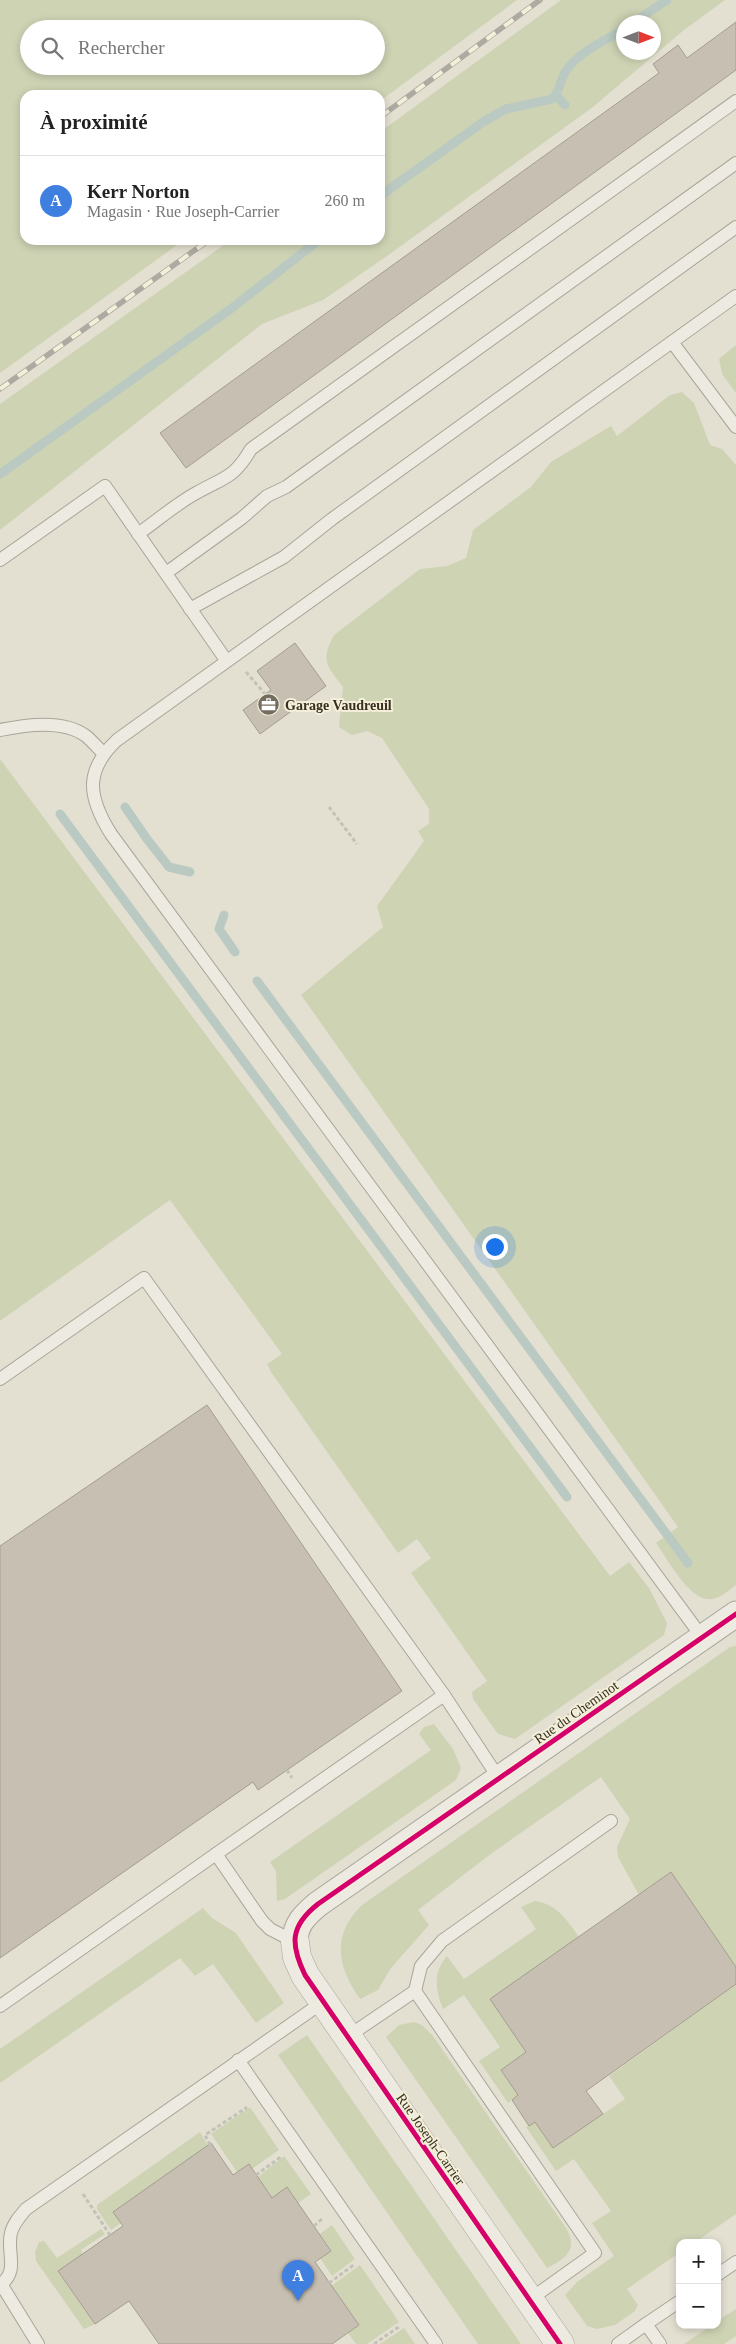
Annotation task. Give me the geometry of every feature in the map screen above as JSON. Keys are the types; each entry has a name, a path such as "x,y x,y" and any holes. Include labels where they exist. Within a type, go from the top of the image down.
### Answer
{"street":[{"name":"Rue du Cheminot","path":"295,1942 297,1928 306,1914 736,1614"},
{"name":"Rue Joseph-Carrier","path":"295,1942 297,1958 305,1975 560,2344"}],"lane":[{"path":"138,534 198,492 224,480 240,467 251,449 736,101"},
{"path":"166,573 242,518 267,496 286,487 736,162"},
{"path":"190,609 284,557 332,519 736,227"},
{"path":"702,1637 111,834 95,802 93,785 94,768 103,753 130,729 736,296"},
{"path":"672,342 736,427"},
{"path":"0,560 105,486 226,660"},
{"path":"0,730 42,725 68,729 84,735 103,753"},
{"path":"0,1379 144,1278 444,1695 500,1780"},
{"path":"0,2006 444,1695"},
{"path":"347,2037 415,1991 421,1966 442,1941 611,1821"},
{"path":"216,1854 262,1921 270,1929 295,1942"},
{"path":"415,1991 595,2254 529,2300"},
{"path":"38,2344 0,2284 7,2280 12,2268 10,2242 11,2232 16,2220 26,2209 72,2176 323,2002"},
{"path":"238,2060 436,2344"},
{"path":"721,2272 736,2262"},
{"path":"618,2344 676,2304"},
{"path":"646,2324 660,2344"}],"path":[{"path":"250,674 265,694"},
{"path":"330,807 357,844"},
{"path":"210,2144 205,2135 246,2108 241,2101"},
{"path":"256,2175 283,2156"},
{"path":"72,2176 110,2236"},
{"path":"314,2226 324,2218"},
{"path":"330,2283 359,2262"},
{"path":"374,2344 402,2324"}],"green space":[{"path":"0,0 517,0 385,97 385,90 20,90 20,245 177,245 0,373"},
{"path":"561,0 725,0 661,49 661,15 616,15 616,60 649,60 593,107 323,300 262,324 0,530 0,404 224,245 385,245 385,128"},
{"path":"736,345 736,393 722,374 719,359"},
{"path":"682,392 694,403 710,445 722,449 736,465 736,1585 722,1595 712,1599 696,1594 673,1568 656,1543 678,1527 301,995 383,927 377,906 424,841 418,831 429,824 429,809 382,738 367,731 352,735 339,727 343,687 329,668 326,657 334,635 420,569 447,566 466,558 473,530 531,487 551,462 611,426 617,436 670,395"},
{"path":"0,759 610,1576 629,1562 649,1588 667,1623 664,1635 515,1739 498,1734 473,1699 472,1692 487,1681 411,1573 431,1558 417,1539 398,1553 271,1372 267,1364 282,1354 170,1200 0,1321"},
{"path":"736,1646 736,1967 671,1873 639,1895 618,1857 617,1847 630,1819 601,1777 492,1853 418,1910 429,1925 391,1968 378,1990 360,1999 346,1975 341,1951 345,1928 352,1916 362,1905 730,1647"},
{"path":"434,1724 453,1749 461,1768 456,1780 285,1899 277,1901 276,1871 270,1862 431,1750 419,1734 424,1727"},
{"path":"535,1901 555,1909 566,1919 579,1937 490,1999 526,2052 501,2070 518,2095 508,2103 479,2061 500,2047 464,1995 443,2009 438,1995 437,1975 442,1962 447,1956 464,1979 536,1929 521,1907"},
{"path":"203,1908 212,1918 236,1933 284,2003 256,2023 213,1964 195,1976 180,1958 0,2083 0,2049"},
{"path":"736,1984 736,2214 700,2239 676,2239 676,2255 627,2289 638,2305 635,2311 615,2325 597,2329 587,2326 565,2295 577,2282 614,2256 592,2223 611,2211 574,2159 556,2171 526,2127 535,2122 553,2148 625,2099 609,2076"},
{"path":"414,2022 422,2025 433,2036 566,2228 570,2236 570,2248 568,2253 554,2265 547,2268 386,2037 399,2025"},
{"path":"307,2035 521,2344 478,2344 278,2055"},
{"path":"250,2107 279,2150 252,2169 249,2164 237,2172 211,2134"},
{"path":"200,2132 208,2146 113,2212 121,2223 111,2230 97,2209 97,2205"},
{"path":"284,2156 311,2194 298,2203 287,2187 272,2198 258,2177"},
{"path":"332,2225 355,2259 332,2276 320,2258 331,2250 320,2234"},
{"path":"101,2229 105,2234 81,2250 83,2254 58,2272 95,2324 84,2329 36,2261 35,2252 39,2242 44,2241 57,2258"},
{"path":"360,2265 399,2322 367,2344 356,2344 348,2333 359,2325 331,2286"},
{"path":"736,2309 736,2336 724,2344 684,2344 706,2329 721,2329 721,2318"},
{"path":"404,2328 415,2344 380,2344"}],"building":[{"path":"736,22 736,70 186,468 160,433 659,73 653,64 661,60 661,58 678,45 687,58"},
{"path":"295,643 326,686 260,734 243,710 271,690 257,671"},
{"path":"207,1405 402,1691 258,1790 253,1782 0,1958 0,1546"},
{"path":"671,1872 736,1967 736,1984 586,2091 603,2114 553,2148 535,2122 529,2126 512,2100 518,2095 501,2070 526,2052 490,1999"},
{"path":"211,2143 233,2175 249,2164 272,2198 287,2187 331,2251 315,2262 359,2325 332,2344 159,2344 129,2301 95,2324 58,2271 123,2226 113,2212"}],"waterway":[{"path":"644,15 667,0"},
{"path":"385,192 483,122 506,109 552,99 565,72 573,62 594,46 616,34"},
{"path":"556,95 565,105"},
{"path":"0,474 232,308 313,245"},
{"path":"125,807 169,867 190,872"},
{"path":"60,814 567,1497"},
{"path":"224,915 219,929 235,952"},
{"path":"257,981 688,1563"}],"railway":[{"path":"385,113 540,0"},
{"path":"0,389 202,245"}],"cycle path":[{"path":"560,2344 305,1975 297,1954 295,1936 302,1920 318,1904 736,1614"}],"place":[{"name":"Garage Vaudreuil","path":"269,705"},
{"name":"Kerr Norton","path":"298,2301"}]}
